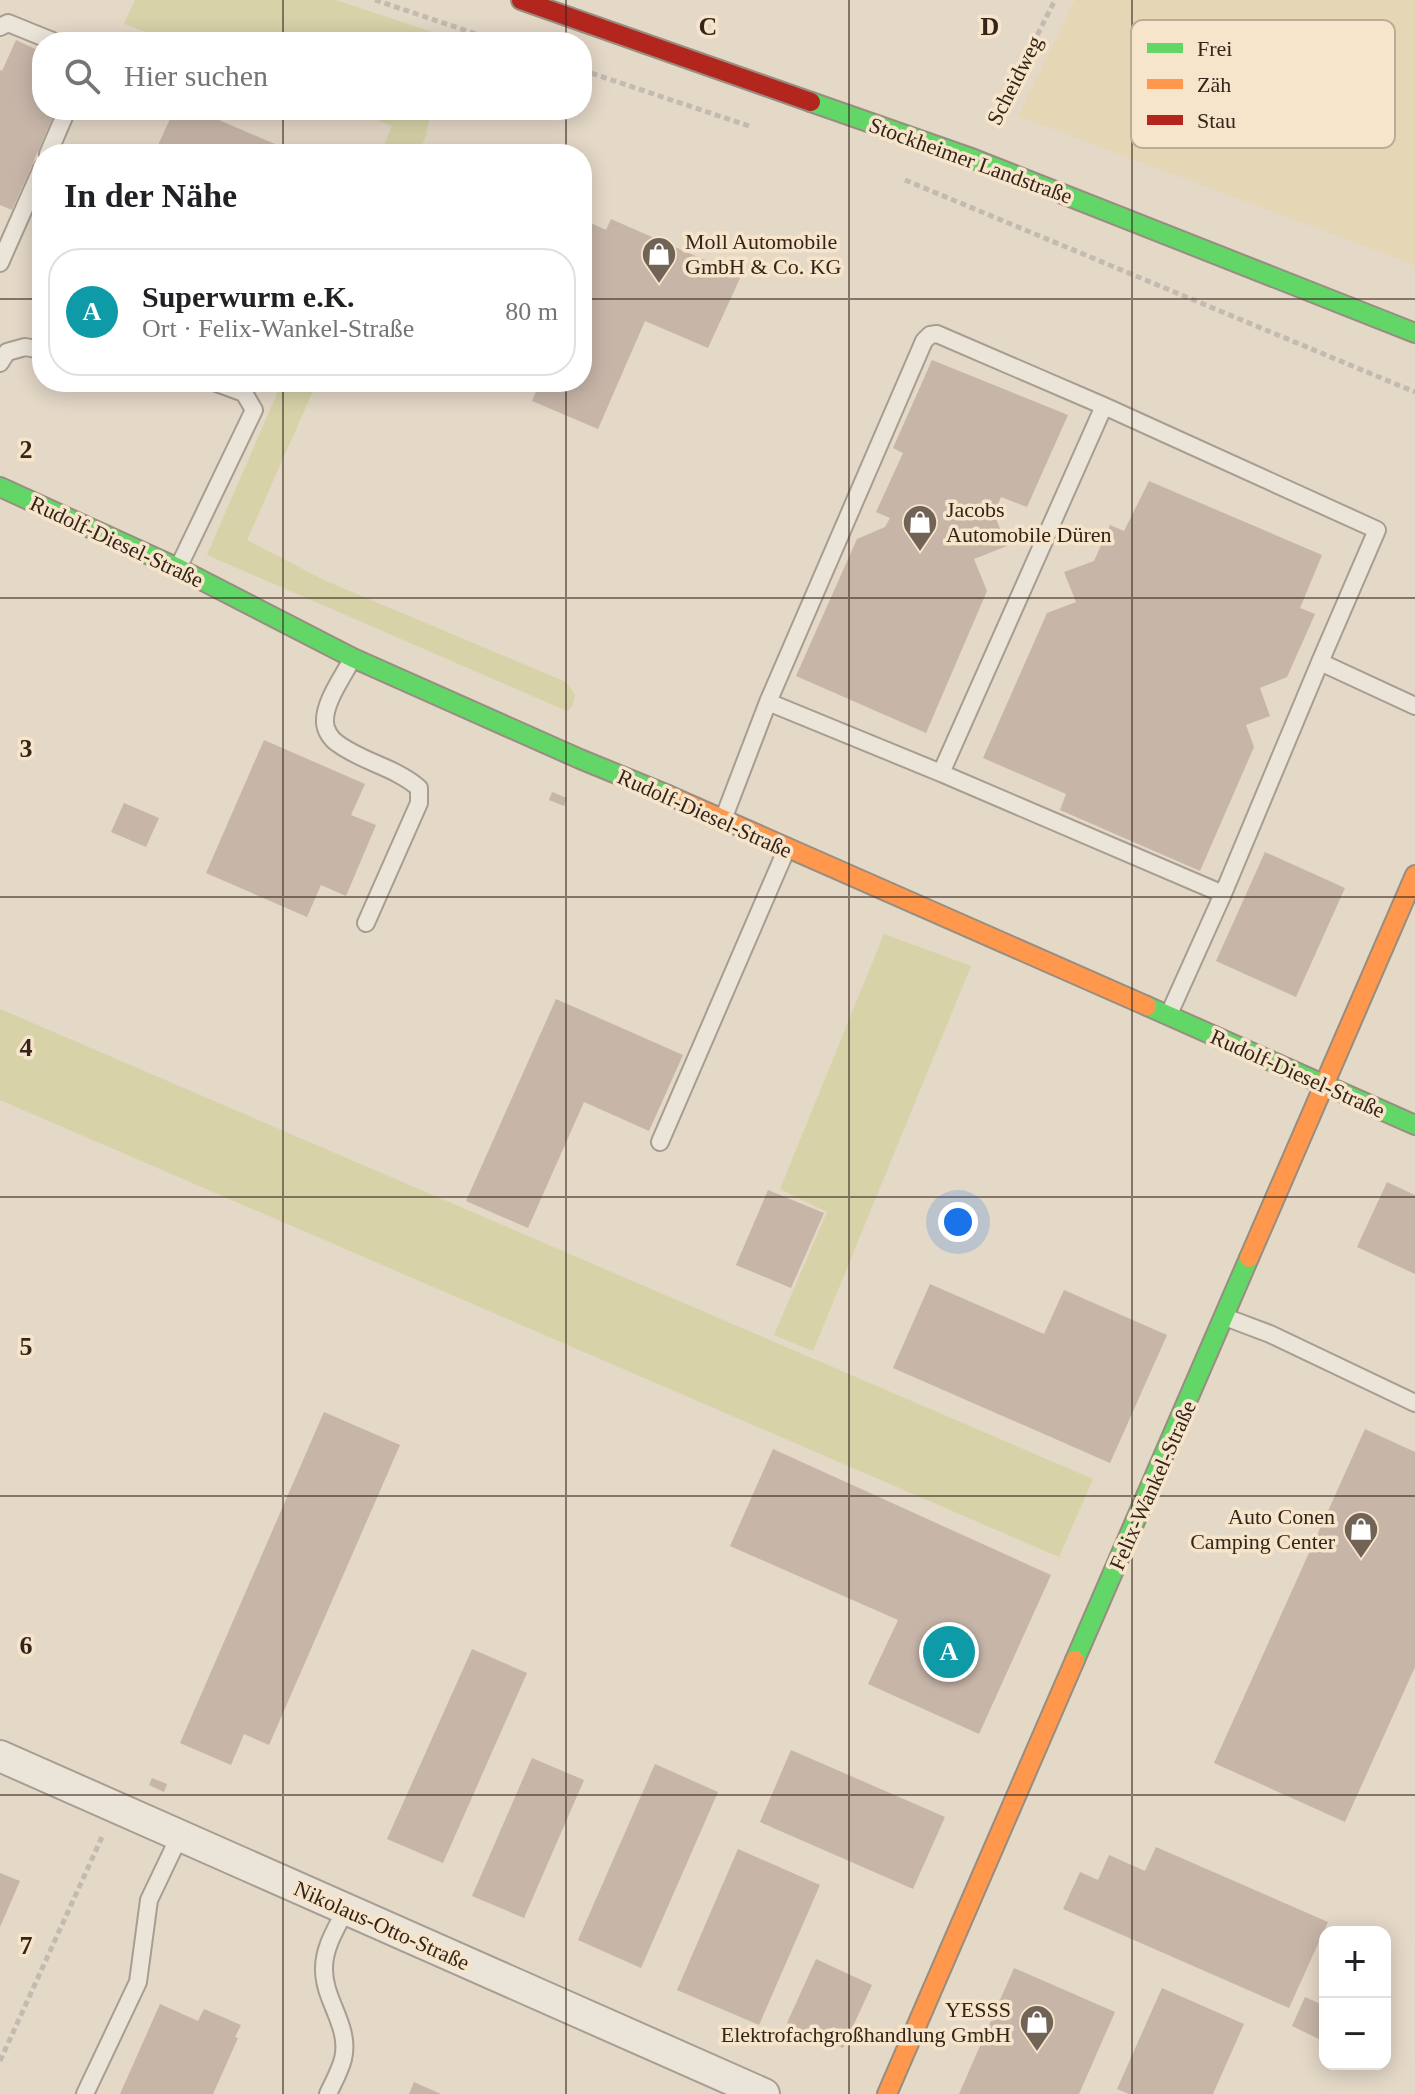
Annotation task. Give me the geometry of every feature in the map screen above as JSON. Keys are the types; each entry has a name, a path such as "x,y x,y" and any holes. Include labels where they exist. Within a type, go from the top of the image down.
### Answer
{"street":[{"name":"Stockheimer Landstraße","path":"521,0 974,159 1415,333"},
{"name":"Rudolf-Diesel-Straße","path":"0,487 178,568 353,658 580,759 724,818 1415,1125"},
{"name":"Felix-Wankel-Straße","path":"887,2094 1415,875"},
{"name":"Nikolaus-Otto-Straße","path":"0,1756 764,2094"}],"lane":[{"path":"0,27 8,23 32,33"},
{"path":"52,144 63,120"},
{"path":"0,263 32,191"},
{"path":"724,818 768,702 924,341 930,335 937,334 1104,406 1377,530 1169,1015"},
{"path":"0,363 7,352 32,348"},
{"path":"178,568 254,410 241,392"},
{"path":"941,773 1104,406"},
{"path":"353,658 333,695 325,720 327,731 336,743 407,777 419,788 419,803 366,923"},
{"path":"1320,662 1415,706"},
{"path":"768,702 1223,894"},
{"path":"660,1142 787,848"},
{"path":"1225,1317 1270,1334 1415,1403"},
{"path":"85,2094 138,1982 149,1900 180,1835"},
{"path":"328,2094 343,2059 345,2038 326,1990 324,1967 327,1948 346,1909"}],"path":[{"path":"375,0 470,32"},
{"name":"Scheidweg","path":"974,159 1055,0"},
{"path":"592,73 760,129"},
{"path":"893,175 1415,392"},
{"path":"0,2061 116,1807"}],"shaded area":[{"path":"135,0 336,0 432,32 145,32 124,24"},
{"path":"1075,0 1415,0 1415,265 1018,116"},
{"path":"377,120 429,120 422,144 384,144 392,126"},
{"path":"278,392 313,392 247,540 326,581 566,682 575,695 572,707 567,711 207,555"},
{"path":"884,934 971,966 813,1351 774,1335 827,1212 780,1189"},
{"path":"0,1009 1093,1479 1059,1557 0,1100"}],"building":[{"path":"16,40 32,47 32,120 52,120 41,144 32,144 32,165 12,210 0,205 2,71"},
{"path":"169,120 219,120 275,144 159,144"},
{"name":"Moll Automobile GmbH & Co. KG","path":"611,219 741,276 708,348 645,321 598,429 532,401 536,392 592,392 592,224 606,230"},
{"name":"Jacobs Automobile Düren","path":"932,360 1068,415 1027,507 1001,497 994,514 1007,546 974,559 987,591 926,733 796,676 857,539 885,527 890,518 876,512 903,453 893,448"},
{"path":"1149,481 1322,555 1300,608 1315,614 1287,677 1260,688 1270,716 1246,725 1254,747 1200,871 1060,810 1066,794 983,758 1047,613 1076,602 1064,572 1094,561 1110,525 1124,531"},
{"path":"264,740 365,784 351,815 376,825 346,896 321,885 307,917 206,873"},
{"path":"552,792 567,798 564,806 549,800"},
{"path":"124,803 159,818 146,847 111,832"},
{"path":"1265,852 1345,888 1296,997 1216,961"},
{"path":"556,999 683,1055 649,1131 584,1102 528,1228 466,1201"},
{"path":"1387,1182 1415,1195 1415,1274 1357,1247"},
{"path":"768,1190 824,1213 791,1288 736,1265"},
{"path":"930,1284 1044,1334 1064,1290 1167,1335 1110,1463 893,1368"},
{"path":"324,1412 400,1445 269,1745 244,1734 231,1765 180,1743"},
{"name":"Auto Conen Camping Center","path":"1365,1429 1415,1452 1415,1667 1345,1822 1214,1763"},
{"path":"773,1449 1051,1575 979,1734 868,1684 898,1620 730,1546"},
{"path":"472,1649 527,1673 443,1863 387,1839"},
{"path":"791,1750 945,1817 913,1889 760,1822"},
{"path":"532,1758 584,1780 524,1918 472,1896"},
{"path":"655,1764 718,1792 641,1968 578,1940"},
{"path":"152,1778 167,1784 164,1792 149,1785"},
{"path":"1156,1847 1328,1922 1326,1926 1319,1926 1319,1942 1289,2008 1063,1909 1080,1872 1098,1880 1109,1855 1145,1871"},
{"path":"738,1849 820,1885 759,2025 677,1990"},
{"path":"0,1873 20,1881 0,1927"},
{"path":"816,1959 872,1985 843,2048 787,2023"},
{"name":"YESSS Elektrofachgroßhandlung GmbH","path":"1014,1968 1115,2012 1079,2094 959,2094"},
{"path":"1162,1988 1244,2024 1213,2094 1129,2094 1117,2089"},
{"path":"1305,1997 1319,2003 1319,2039 1292,2026"},
{"path":"160,2004 198,2021 204,2009 241,2025 213,2094 120,2094"},
{"path":"414,2082 441,2094 409,2094"}],"traffic: fast":[{"path":"811,102 974,159 1415,333"},
{"path":"0,487 178,568 353,658 668,795"},
{"path":"1147,1006 1415,1125"},
{"path":"1075,1660 1249,1258"}],"traffic: slow":[{"path":"668,795 1147,1006"},
{"path":"1249,1258 1415,875"},
{"path":"887,2094 1075,1660"}],"traffic: jam":[{"path":"521,0 811,102"}],"place":[{"name":"Moll Automobile GmbH & Co. KG","path":"659,285"},
{"name":"Jacobs Automobile Düren","path":"920,553"},
{"name":"Auto Conen Camping Center","path":"1361,1560"},
{"name":"Superwurm e.K.","path":"949,1652"},
{"name":"YESSS Elektrofachgroßhandlung GmbH","path":"1037,2053"}]}
